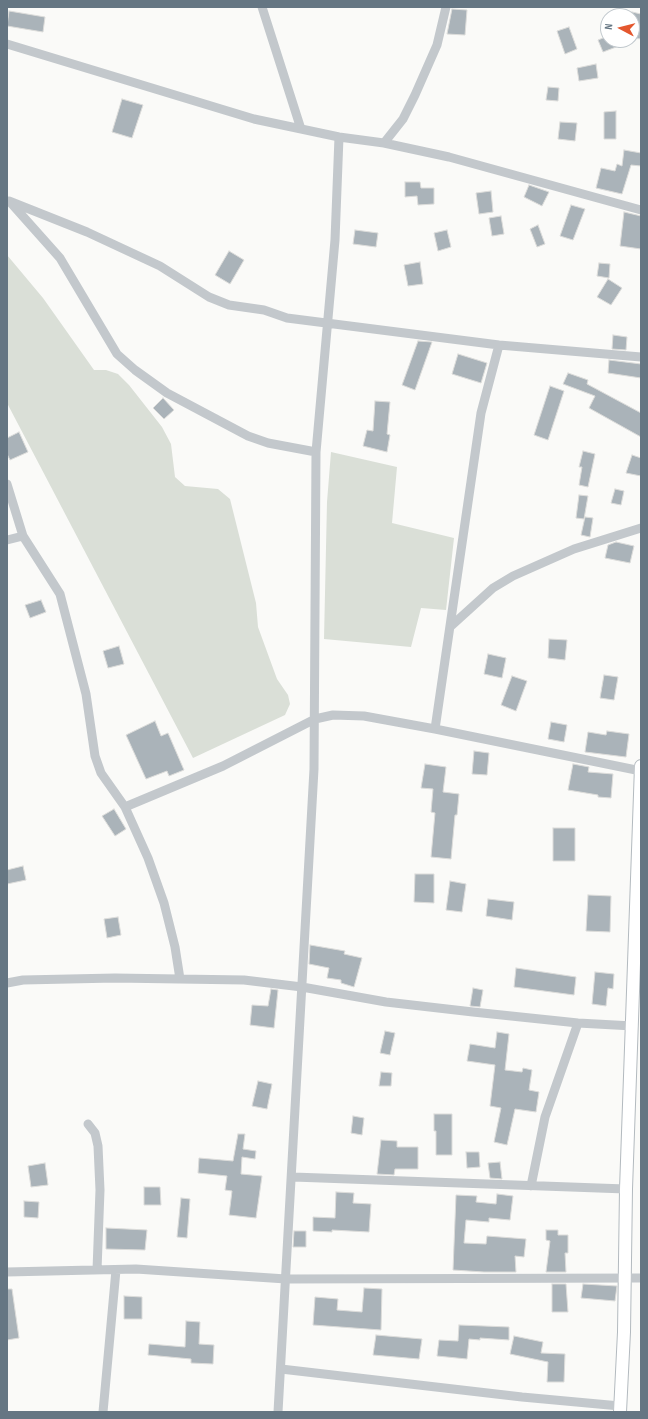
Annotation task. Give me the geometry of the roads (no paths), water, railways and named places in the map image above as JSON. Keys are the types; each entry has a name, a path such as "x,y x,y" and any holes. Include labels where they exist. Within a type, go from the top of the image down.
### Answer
{"street":[{"path":"262,7 301,129"},
{"path":"384,143 403,119 415,95 437,45 446,7"},
{"path":"7,44 254,119 339,137 384,143 449,157 641,210"},
{"path":"278,1412 314,769 316,452 326,322 335,240 339,137"},
{"path":"8,200 94,235 160,266 209,297 229,305 264,310 287,318 499,346 641,357"},
{"path":"8,200 60,258 117,354 135,370 167,393 248,436 268,443 316,452"},
{"path":"435,729 481,413 499,346"},
{"path":"7,484 23,536 60,594 86,694 95,756 101,773 125,807 148,858 164,903 175,947 180,979"},
{"path":"450,627 493,588 513,576 574,549 641,528"},
{"path":"7,540 23,536"},
{"path":"125,807 223,766 314,719 333,715 364,716 435,729 641,772"},
{"path":"281,1369 620,1409 625,1278 626,1189 638,935 641,766"},
{"path":"7,983 23,980 115,978 244,980 302,987 386,1002 578,1023 633,1026"},
{"path":"531,1186 545,1117 578,1023"},
{"path":"88,1124 95,1133 98,1146 100,1190 97,1270"},
{"path":"292,1177 626,1189"},
{"path":"7,1272 136,1269 286,1279 428,1280 641,1278"},
{"path":"103,1412 116,1270"}]}
